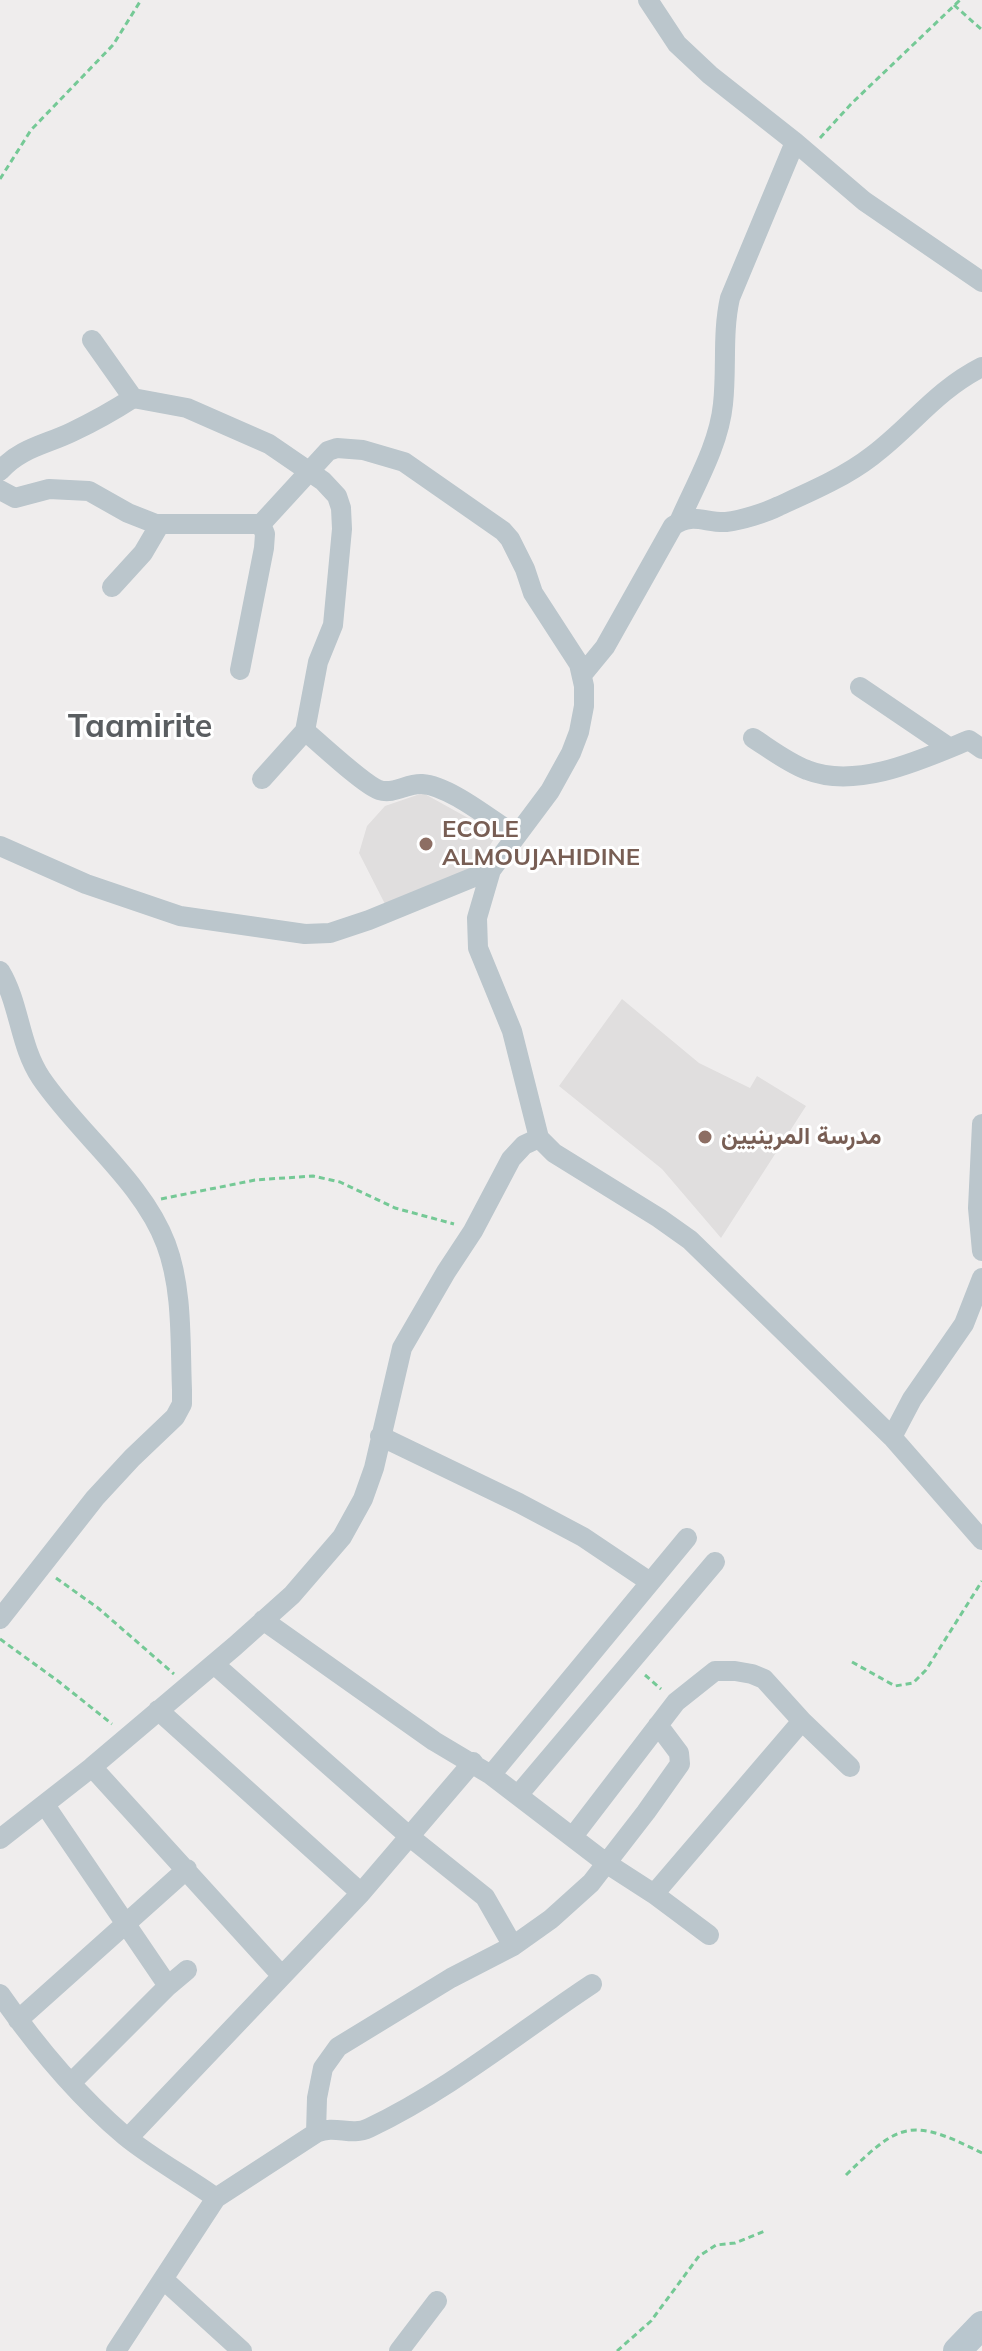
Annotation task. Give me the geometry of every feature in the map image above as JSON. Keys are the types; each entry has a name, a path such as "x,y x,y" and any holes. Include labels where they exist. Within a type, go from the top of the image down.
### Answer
{"main road":[{"path":"957,2351 982,2325"}],"street":[{"path":"648,0 677,44 710,75 864,201 982,282"},
{"path":"582,675 605,647 668,533 679,522 712,447 723,407 725,321 730,298 801,147"},
{"path":"92,340 133,398"},
{"path":"679,522 698,517 728,522 775,508 839,476 872,456 941,393 982,367"},
{"path":"0,471 21,451 84,427 133,398 187,408 269,444 310,472 337,496 342,529 333,625 318,662 305,731 262,779"},
{"path":"0,490 15,498 49,489 89,491 145,521 160,524 261,524 328,451 337,448 391,457 417,468 503,531 525,569 533,593 573,651 582,675 584,706 571,753 550,791 491,870 477,918 478,948 512,1031 539,1138 554,1153 690,1240 892,1437 982,1540"},
{"path":"112,587 143,553 160,524"},
{"path":"240,670 264,548 265,534 261,524"},
{"path":"860,687 950,748"},
{"path":"305,731 371,786 389,792 418,784 430,785 515,835"},
{"path":"753,738 806,770 831,777 872,773 919,761 969,740 982,749"},
{"path":"0,846 86,884 180,916 305,934 330,933 369,920 491,870"},
{"path":"0,971 10,987 25,1046 42,1079 142,1201 161,1231 171,1259 179,1321 182,1404 175,1417 95,1498 0,1619"},
{"path":"982,1124 978,1208 982,1251"},
{"path":"0,1839 92,1767 214,1664 292,1595 342,1537 363,1499 374,1468 402,1348 473,1231 511,1159 524,1145 539,1138"},
{"path":"892,1437 912,1399 964,1324 982,1278"},
{"path":"380,1436 583,1537 650,1582"},
{"path":"491,1775 687,1538"},
{"path":"519,1794 715,1562"},
{"path":"263,1620 434,1741 473,1762 519,1794 606,1863 709,1935"},
{"path":"214,1664 410,1837 485,1897 513,1946"},
{"path":"574,1835 676,1702 709,1674 721,1670 764,1679 850,1767"},
{"path":"158,1710 361,1893"},
{"path":"654,1894 802,1721"},
{"path":"316,2133 317,2098 323,2068 338,2047 451,1978 513,1946 579,1895 606,1863 680,1764 676,1749 658,1725"},
{"path":"128,2138 361,1893 473,1762"},
{"path":"92,1767 282,1976"},
{"path":"45,1805 168,1986"},
{"path":"18,2020 187,1869"},
{"path":"71,2083 187,1970"},
{"path":"116,2351 216,2198 316,2133 332,2127 357,2132 460,2077 592,1984"},
{"path":"0,1994 71,2083 128,2138 216,2198"},
{"path":"163,2279 242,2351"},
{"path":"399,2351 437,2301"}],"path":[{"path":"0,179 31,130 113,45 141,0"},
{"path":"801,147 960,0"},
{"path":"954,5 982,30"},
{"path":"142,1201 255,1180 313,1176 340,1182 395,1208 432,1216 473,1231"},
{"path":"40,1566 98,1608 187,1685"},
{"path":"852,1662 895,1686 913,1683 926,1670 982,1581"},
{"path":"0,1639 128,1737"},
{"path":"630,1662 676,1702"},
{"path":"846,2175 873,2148 892,2135 911,2129 934,2132 982,2153"},
{"path":"617,2351 651,2321 682,2275 705,2251 765,2231"}],"shaded area":[{"name":"ECOLE ALMOUJAHIDINE","path":"423,793 497,834 472,874 385,904 359,853 367,826 385,806"},
{"name":"مدرسة المرينيين","path":"622,999 699,1063 750,1088 757,1076 806,1106 721,1238 662,1169 559,1086"}],"place":[{"name":"ECOLE ALMOUJAHIDINE","path":"426,844"},
{"name":"مدرسة المرينيين","path":"705,1137"}],"district":[{"name":"Taamirite","path":"140,727"}]}
